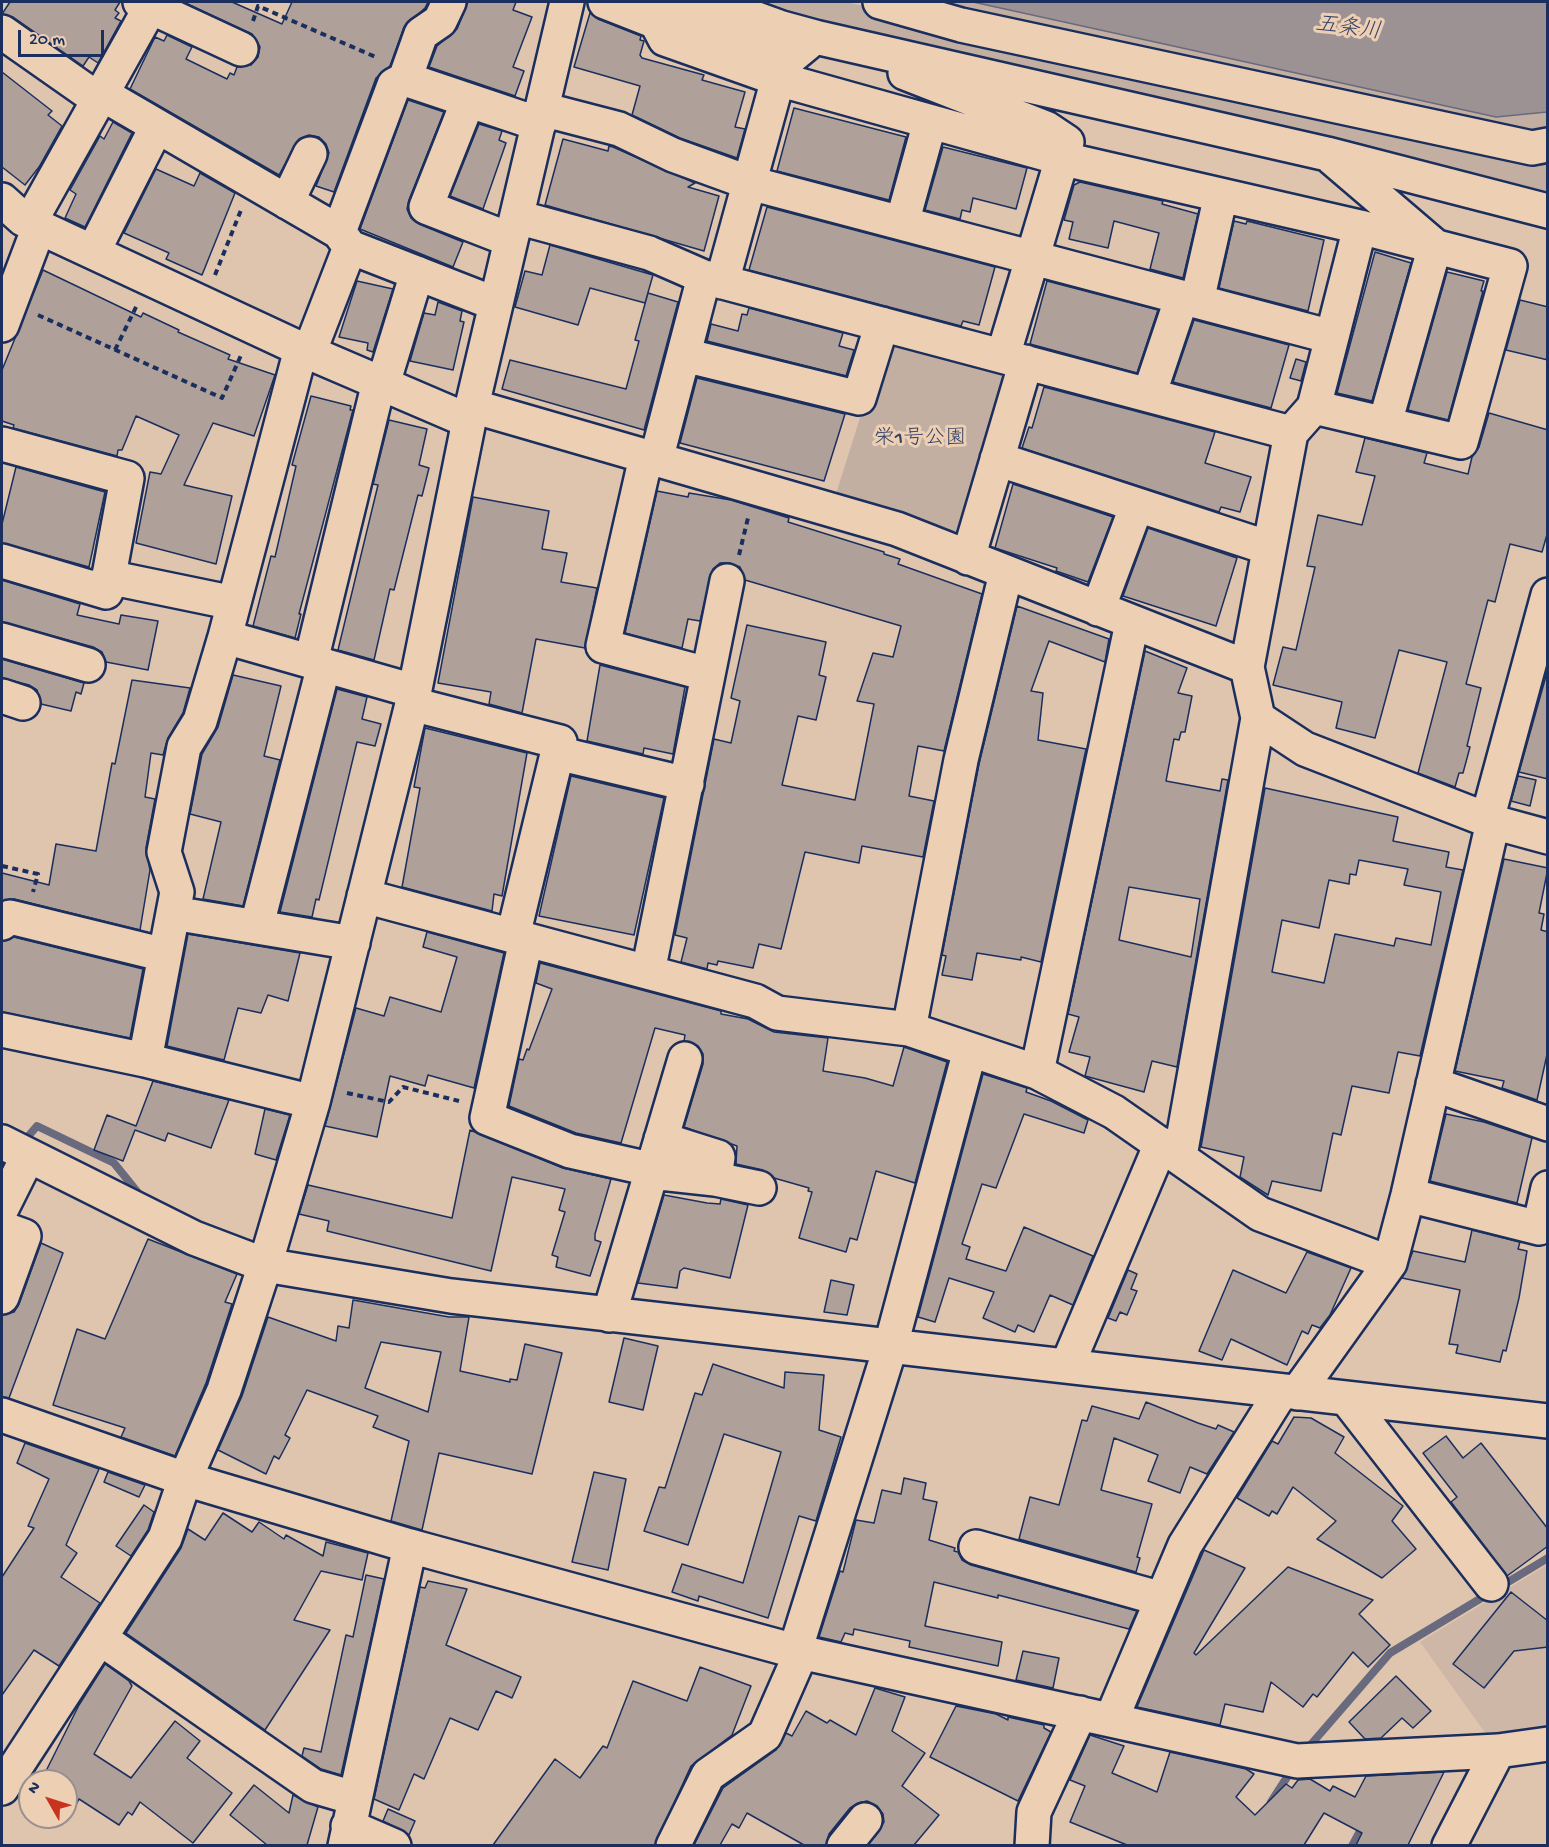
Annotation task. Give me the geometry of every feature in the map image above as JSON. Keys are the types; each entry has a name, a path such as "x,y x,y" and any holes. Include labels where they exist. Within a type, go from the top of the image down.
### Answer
{"street":[{"path":"145,1060 177,892 164,852 184,747 200,721 305,351 394,85 406,75 421,34 440,21 448,2"},
{"path":"2,1788 165,1538 185,1479 224,1390 265,1265 315,1094 413,697 471,414 567,2"},
{"path":"605,2 656,22 665,39 778,79 1064,159 1360,226 1510,266 1461,442 1314,407"},
{"path":"649,2 792,56 815,37"},
{"path":"710,2 782,28 815,37 1327,153 1548,211"},
{"path":"880,2 961,25 1532,148 1548,145"},
{"path":"6,314 35,224 100,97 153,6 241,49"},
{"path":"2,32 100,97 157,126 287,202 344,239 417,273 496,304"},
{"path":"880,52 907,75 1046,128 1067,142 1064,159 1033,258 997,459 968,558"},
{"path":"406,75 468,101 540,117 619,129 673,155 750,183 1332,337"},
{"path":"707,674 603,646 651,458 684,355 750,183 778,79"},
{"path":"468,101 426,207 514,228 649,253 713,280 1291,433"},
{"path":"902,223 930,122"},
{"path":"93,252 157,126"},
{"path":"1327,153 1435,246"},
{"path":"287,202 310,154"},
{"path":"1149,395 1189,299 1221,195"},
{"path":"2,200 35,224 305,351 381,383 471,414 651,458 897,529 1246,667"},
{"path":"1067,1366 1170,1150 1258,718 1246,667 1291,433 1314,407 1360,226"},
{"path":"1385,423 1435,246"},
{"path":"257,925 381,383 417,273"},
{"path":"684,355 859,398 882,324"},
{"path":"2,444 127,478 106,592 2,561"},
{"path":"997,459 1269,548"},
{"path":"1098,609 1137,505"},
{"path":"909,1029 961,760 1006,573"},
{"path":"108,577 234,603"},
{"path":"648,972 727,581"},
{"path":"1032,1845 1034,1812 1096,1716 1162,1599 1185,1545 1289,1393 1390,1263 1408,1195 1490,821 1548,595"},
{"path":"1038,1072 1132,623"},
{"path":"225,637 317,663 413,697 560,742 486,1119 559,1147 641,1167 651,1172 715,1179 759,1188"},
{"path":"2,640 88,665"},
{"path":"1258,718 1305,749 1490,821 1548,837"},
{"path":"557,753 687,784"},
{"path":"364,896 755,1001 777,1012 909,1029 1038,1072 1114,1112 1260,1214 1390,1263"},
{"path":"173,913 257,925 353,943"},
{"path":"13,922 165,955"},
{"path":"2,1030 315,1094"},
{"path":"673,1845 708,1775 765,1735 798,1652 891,1345 970,1050"},
{"path":"609,1315 685,1059"},
{"path":"1433,1084 1548,1124"},
{"path":"661,1139 718,1157 715,1179"},
{"path":"2,1208 15,1149 194,1239 265,1265 451,1296 1548,1421"},
{"path":"1408,1195 1539,1228 1548,1188"},
{"path":"2,1228 24,1236 2,1297"},
{"path":"1347,1398 1491,1584"},
{"path":"2,1415 185,1479 410,1545 798,1652 1297,1761 1498,1750 1548,1744"},
{"path":"349,1823 410,1545"},
{"path":"976,1547 1162,1599"},
{"path":"100,1638 313,1786 349,1823 394,1845"},
{"path":"1449,1845 1498,1750"},
{"path":"844,1845 865,1820"}],"path":[{"path":"241,49 258,6 406,75"},
{"path":"204,304 252,182"},
{"path":"116,350 150,278"},
{"path":"6,314 116,350 222,398 254,327"},
{"path":"727,581 734,574 755,488"},
{"path":"2,866 38,874 13,922"},
{"path":"315,1094 389,1102 403,1087 489,1108"}],"shaded area":[{"path":"1547,1565 1547,1734 1491,1741 1420,1642"}],"green space":[{"path":"759,2 846,2 1547,153 1547,191 1208,111 850,32"},
{"path":"913,2 973,2 1496,117 1547,112 1547,139"},
{"name":"栄1号公園","path":"894,341 998,368 1005,383 960,529 949,534 835,497 882,348"}],"water":[{"name":"五条川","path":"973,2 1547,2 1547,112 1496,117"}],"building":[{"path":"10,2 120,2 115,10 119,13 115,18 121,21 98,63 89,57 83,66 13,17 2,14"},
{"path":"183,2 232,2 282,24 292,2 428,2 425,8 404,27 390,66 376,78 334,192 316,186 329,153 326,144 319,137 309,135 299,139 279,175 130,89 155,37 164,41 167,35 192,47 186,59 227,79 230,73 234,75 237,67 251,65 258,57 260,47 252,34"},
{"path":"468,2 516,2 513,10 532,17 513,67 524,71 515,96 429,67 437,46 457,29"},
{"path":"590,13 598,19 641,36 640,40 644,41 640,55 642,58 704,75 702,80 745,92 735,127 745,129 737,158 680,138 632,115 640,86 574,67"},
{"path":"2,72 52,111 48,115 62,126 39,167 25,185 2,167"},
{"path":"408,100 444,112 407,209 411,218 419,224 463,242 453,267 360,229"},
{"path":"794,108 906,137 889,200 777,171"},
{"path":"113,122 132,133 85,227 65,218 76,194 70,190 100,136 104,139"},
{"path":"479,124 502,131 499,140 506,143 483,209 450,196"},
{"path":"563,139 608,151 609,146 613,147 695,183 688,187 719,196 704,251 545,205"},
{"path":"943,147 1027,168 1016,209 973,198 970,212 962,210 960,219 925,210"},
{"path":"156,169 194,186 200,173 235,193 202,275 166,259 169,253 124,233"},
{"path":"1080,182 1163,201 1162,204 1198,214 1183,278 1150,269 1159,233 1114,221 1108,248 1069,239 1073,222 1064,220 1074,185"},
{"path":"767,207 995,267 979,325 963,321 961,326 749,270"},
{"path":"1234,221 1246,224 1247,221 1324,240 1308,311 1219,288"},
{"path":"550,245 653,275 645,303 590,288 578,325 515,307 525,271 542,275"},
{"path":"1375,252 1411,263 1372,401 1337,393"},
{"path":"43,270 141,317 143,313 179,330 178,332 230,355 228,359 275,375 254,436 213,423 184,485 232,496 216,564 136,543 150,472 161,474 179,435 136,416 122,450 118,450 117,456 13,428 14,425 2,421 2,370"},
{"path":"1447,272 1484,281 1448,420 1408,410"},
{"path":"357,281 393,289 373,352 367,350 368,343 339,337"},
{"path":"1047,281 1158,310 1137,373 1030,344"},
{"path":"648,293 678,302 644,430 502,389 510,360 626,389 639,341 635,340"},
{"path":"1520,300 1548,307 1548,360 1506,350"},
{"path":"438,302 462,311 460,321 464,322 453,370 410,361 424,313 435,315"},
{"path":"749,308 843,333 839,346 854,350 846,376 707,341 711,324 738,331 742,314 747,315"},
{"path":"1194,320 1289,345 1271,408 1173,382"},
{"path":"1296,359 1306,362 1301,381 1290,378"},
{"path":"697,378 845,414 824,481 680,443"},
{"path":"1044,387 1215,432 1205,463 1251,477 1240,512 1221,507 1219,512 1022,448 1029,427 1032,428"},
{"path":"311,396 351,406 350,410 353,410 299,614 301,614 295,638 253,626 271,556 275,557 296,466 292,465"},
{"path":"1489,413 1548,430 1548,531 1542,552 1510,544 1495,602 1488,600 1466,684 1481,688 1467,746 1470,747 1463,773 1459,773 1455,787 1418,773 1447,662 1399,650 1375,738 1336,728 1342,702 1273,685 1283,647 1296,650 1315,567 1307,566 1318,515 1362,525 1375,476 1356,472 1365,438 1427,453 1424,463 1468,474"},
{"path":"389,420 427,429 419,465 429,468 422,496 418,495 394,590 390,589 374,660 338,650 378,485 373,484"},
{"path":"16,467 105,492 89,567 2,543 2,524"},
{"path":"1013,484 1113,517 1088,582 1056,571 1057,568 995,548"},
{"path":"657,491 688,497 689,493 731,500 789,518 788,522 884,552 884,554 900,559 898,564 982,594 944,751 918,746 909,796 934,801 923,857 862,846 859,863 805,852 781,949 759,944 753,968 718,961 717,965 708,963 707,969 681,962 687,938 675,935 714,739 731,743 740,701 731,698 747,625 826,642 819,675 826,677 816,720 798,716 782,785 855,800 874,704 857,701 873,653 893,657 901,626 745,580 740,567 730,563 720,563 713,569 700,621 688,619 682,648 625,633"},
{"path":"473,497 549,511 542,549 567,553 561,582 597,588 585,648 536,639 522,713 489,704 491,692 438,683"},
{"path":"1148,528 1237,558 1216,626 1123,596"},
{"path":"2,580 80,604 77,615 119,624 121,615 158,621 148,670 106,662 102,652 93,647 2,622"},
{"path":"1017,606 1109,639 1105,662 1049,641 1031,691 1043,693 1038,740 1086,749 1041,962 1021,957 1021,960 977,953 972,980 942,975 946,956 942,955 979,764"},
{"path":"1145,651 1187,668 1178,693 1192,696 1185,732 1181,732 1179,740 1174,739 1166,781 1220,791 1222,779 1228,780 1177,1067 1152,1061 1144,1092 1085,1076 1090,1057 1069,1052 1079,1017 1068,1014","holes":["1129,887 1200,899 1191,957 1119,940"]},
{"path":"2,659 84,683 81,694 76,692 71,711 41,704 37,690 29,685 2,678"},
{"path":"600,665 685,687 673,754 644,748 643,754 587,741"},
{"path":"1548,669 1548,779 1519,772"},
{"path":"233,675 281,686 264,756 280,760 243,906 203,899 221,822 190,814 202,754 218,727"},
{"path":"132,680 190,688 183,713 168,738 163,755 151,753 145,797 155,799 146,848 150,870 140,930 14,899 2,901 2,873 49,885 56,844 96,851 112,763 115,764"},
{"path":"337,689 367,697 362,719 381,724 375,746 357,742 319,900 316,899 312,917 280,912"},
{"path":"425,728 527,753 502,896 494,894 492,911 402,887 420,788 414,787"},
{"path":"571,776 664,798 634,935 539,916"},
{"path":"1518,776 1536,780 1530,806 1511,801"},
{"path":"1265,788 1398,817 1393,841 1449,852 1446,867 1463,870 1420,1056 1398,1052 1389,1093 1352,1086 1341,1135 1333,1133 1321,1191 1272,1181 1268,1195 1240,1177 1244,1157 1201,1147","holes":["1359,860 1408,869 1404,885 1441,892 1431,945 1396,938 1394,946 1335,934 1324,983 1272,972 1282,920 1319,928 1329,880 1349,884 1350,874 1356,875"]},
{"path":"1504,859 1548,868 1539,913 1544,914 1541,930 1548,932 1548,1050 1537,1100 1502,1088 1504,1081 1455,1071"},
{"path":"427,932 504,953 474,1088 428,1075 425,1086 390,1076 377,1137 325,1126 356,1008 384,1016 390,997 441,1012 457,957 423,947"},
{"path":"188,934 300,953 288,1001 268,995 261,1013 238,1008 224,1060 167,1046"},
{"path":"14,937 143,969 130,1038 2,1012 2,941"},
{"path":"540,963 721,1011 721,1014 748,1019 774,1032 828,1038 823,1071 865,1078 893,1086 904,1047 947,1062 915,1183 876,1171 857,1240 850,1238 846,1252 799,1238 812,1192 808,1191 809,1188 774,1178 763,1170 736,1164 737,1146 684,1127 703,1064 703,1054 698,1046 684,1041 685,1035 655,1028 621,1143 576,1133 509,1106 519,1059 523,1060 527,1049 529,1050 552,989 536,983"},
{"path":"983,1074 1027,1088 1026,1092 1051,1101 1088,1120 1084,1133 1024,1114 996,1188 982,1184 962,1244 970,1247 966,1259 1006,1271 1024,1227 1093,1256 1073,1305 1050,1295 1034,1332 1018,1325 1015,1332 983,1318 994,1292 949,1278 935,1322 918,1317"},
{"path":"153,1081 229,1100 211,1148 168,1133 165,1141 135,1130 123,1161 94,1150 107,1115 136,1126"},
{"path":"265,1109 290,1115 276,1160 255,1154"},
{"path":"1446,1114 1484,1122 1532,1138 1517,1203 1430,1181"},
{"path":"470,1130 563,1168 611,1179 595,1234 595,1240 601,1242 590,1276 556,1267 558,1257 552,1255 565,1212 559,1210 565,1189 512,1177 491,1271 327,1231 329,1221 299,1214 308,1185 452,1218"},
{"path":"664,1195 707,1203 720,1204 721,1199 748,1205 730,1278 684,1268 680,1271 677,1288 638,1283"},
{"path":"1472,1230 1520,1242 1518,1249 1527,1251 1519,1298 1506,1351 1503,1350 1500,1362 1456,1353 1458,1345 1449,1344 1460,1290 1402,1278 1413,1251 1465,1262"},
{"path":"148,1239 237,1274 225,1302 232,1304 206,1383 175,1456 121,1437 125,1428 53,1405 77,1329 105,1339"},
{"path":"41,1243 63,1253 9,1398 2,1397 2,1315 14,1312 19,1304"},
{"path":"1307,1252 1351,1268 1330,1315 1320,1328 1312,1325 1308,1334 1302,1331 1287,1365 1231,1339 1222,1360 1199,1351 1233,1270 1286,1293"},
{"path":"1128,1270 1137,1274 1131,1289 1137,1291 1127,1315 1120,1312 1116,1321 1108,1318"},
{"path":"831,1280 854,1285 847,1315 824,1312"},
{"path":"353,1300 449,1317 469,1317 460,1371 510,1382 510,1379 517,1380 525,1344 562,1353 532,1474 439,1453 422,1530 391,1521 409,1441 373,1427 378,1416 307,1390 285,1435 290,1438 279,1459 274,1456 266,1474 218,1450 242,1396 268,1317 336,1341 338,1326 349,1328","holes":["381,1342 441,1352 428,1412 365,1388"]},
{"path":"624,1338 658,1346 643,1410 609,1402"},
{"path":"713,1364 784,1388 785,1372 824,1375 819,1430 841,1437 816,1521 799,1516 768,1618 699,1596 698,1601 672,1592 682,1564 743,1583 781,1452 724,1434 688,1545 644,1531 659,1487 665,1488 695,1393 702,1395"},
{"path":"1146,1402 1198,1423 1216,1429 1218,1425 1234,1432 1207,1474 1190,1467 1180,1493 1148,1481 1158,1455 1114,1438 1101,1490 1152,1504 1137,1557 1140,1558 1136,1572 1019,1539 1030,1497 1059,1505 1082,1420 1087,1421 1092,1406 1139,1419"},
{"path":"1294,1417 1311,1418 1344,1437 1335,1453 1403,1506 1392,1521 1416,1549 1382,1578 1317,1539 1336,1521 1293,1487 1277,1514 1272,1511 1269,1516 1237,1498 1272,1441 1278,1444"},
{"path":"1446,1436 1463,1458 1481,1443 1548,1529 1548,1546 1507,1576 1451,1502 1457,1497 1423,1453"},
{"path":"25,1443 99,1469 66,1545 77,1553 61,1577 100,1603 59,1666 34,1650 2,1695 2,1577 34,1528 28,1526 49,1479 17,1463"},
{"path":"108,1472 145,1485 139,1497 104,1482"},
{"path":"594,1472 626,1479 608,1570 572,1562"},
{"path":"904,1478 926,1483 923,1499 937,1502 929,1540 955,1548 954,1551 958,1552 962,1560 971,1565 1137,1611 1129,1629 998,1595 998,1598 934,1582 925,1626 1002,1642 998,1666 909,1647 910,1641 854,1629 853,1635 845,1633 841,1642 819,1637 840,1571 843,1572 856,1520 874,1523 882,1490 901,1494"},
{"path":"144,1505 154,1512 148,1530 131,1556 116,1546"},
{"path":"223,1513 252,1532 259,1522 284,1539 286,1535 323,1556 326,1542 368,1553 362,1580 321,1571 294,1620 330,1630 265,1730 126,1633 181,1548 188,1529 205,1540"},
{"path":"1204,1550 1245,1568 1194,1653 1196,1655 1288,1567 1373,1600 1359,1614 1390,1645 1368,1667 1353,1652 1317,1697 1313,1694 1303,1707 1271,1682 1263,1712 1225,1704 1220,1725 1137,1707"},
{"path":"366,1575 384,1579 341,1775 321,1769 302,1756 304,1748 321,1752 346,1635 353,1637"},
{"path":"428,1581 467,1589 446,1645 521,1677 512,1698 496,1691 478,1730 450,1718 424,1779 414,1774 399,1810 374,1799 420,1587 425,1588"},
{"path":"1511,1592 1548,1621 1548,1647 1514,1651 1484,1688 1453,1664"},
{"path":"1023,1651 1059,1658 1053,1688 1016,1680"},
{"path":"105,1664 129,1681 132,1686 94,1754 131,1778 175,1721 200,1741 187,1758 232,1793 193,1843 140,1802 132,1815 128,1812 119,1825 79,1799 78,1801 78,1769 47,1769 79,1705"},
{"path":"700,1667 751,1686 732,1735 691,1766 655,1845 493,1845 555,1759 580,1778 603,1746 607,1748 633,1681 687,1701"},
{"path":"1396,1676 1431,1711 1413,1728 1402,1718 1381,1738 1365,1739 1349,1722"},
{"path":"875,1688 905,1697 892,1731 925,1753 902,1786 939,1815 914,1845 868,1845 884,1822 883,1814 877,1806 867,1801 850,1808 829,1834 826,1845 804,1845 747,1813 739,1828 732,1824 720,1845 694,1845 723,1788 776,1750 786,1733 792,1736 806,1711 827,1723 830,1720 856,1735"},
{"path":"956,1706 996,1714 1008,1720 1008,1717 1044,1725 1044,1728 1051,1732 1018,1801 930,1757"},
{"path":"1090,1735 1124,1746 1112,1773 1157,1792 1170,1752 1246,1769 1254,1774 1236,1797 1255,1815 1286,1784 1292,1788 1298,1780 1310,1779 1330,1791 1333,1786 1355,1797 1366,1776 1444,1772 1408,1845 1356,1845 1362,1833 1324,1813 1304,1845 1127,1845 1070,1822 1085,1786 1070,1780"},
{"path":"254,1785 289,1813 293,1795 318,1807 307,1845 267,1845 230,1815"},
{"path":"388,1809 415,1821 409,1835 383,1821"}],"waterway":[{"path":"25,1140 37,1126 114,1163 139,1194"},
{"path":"1307,1749 1390,1653 1548,1558"},
{"path":"1271,1802 1291,1771"},
{"path":"1352,1846 1365,1822"}]}
